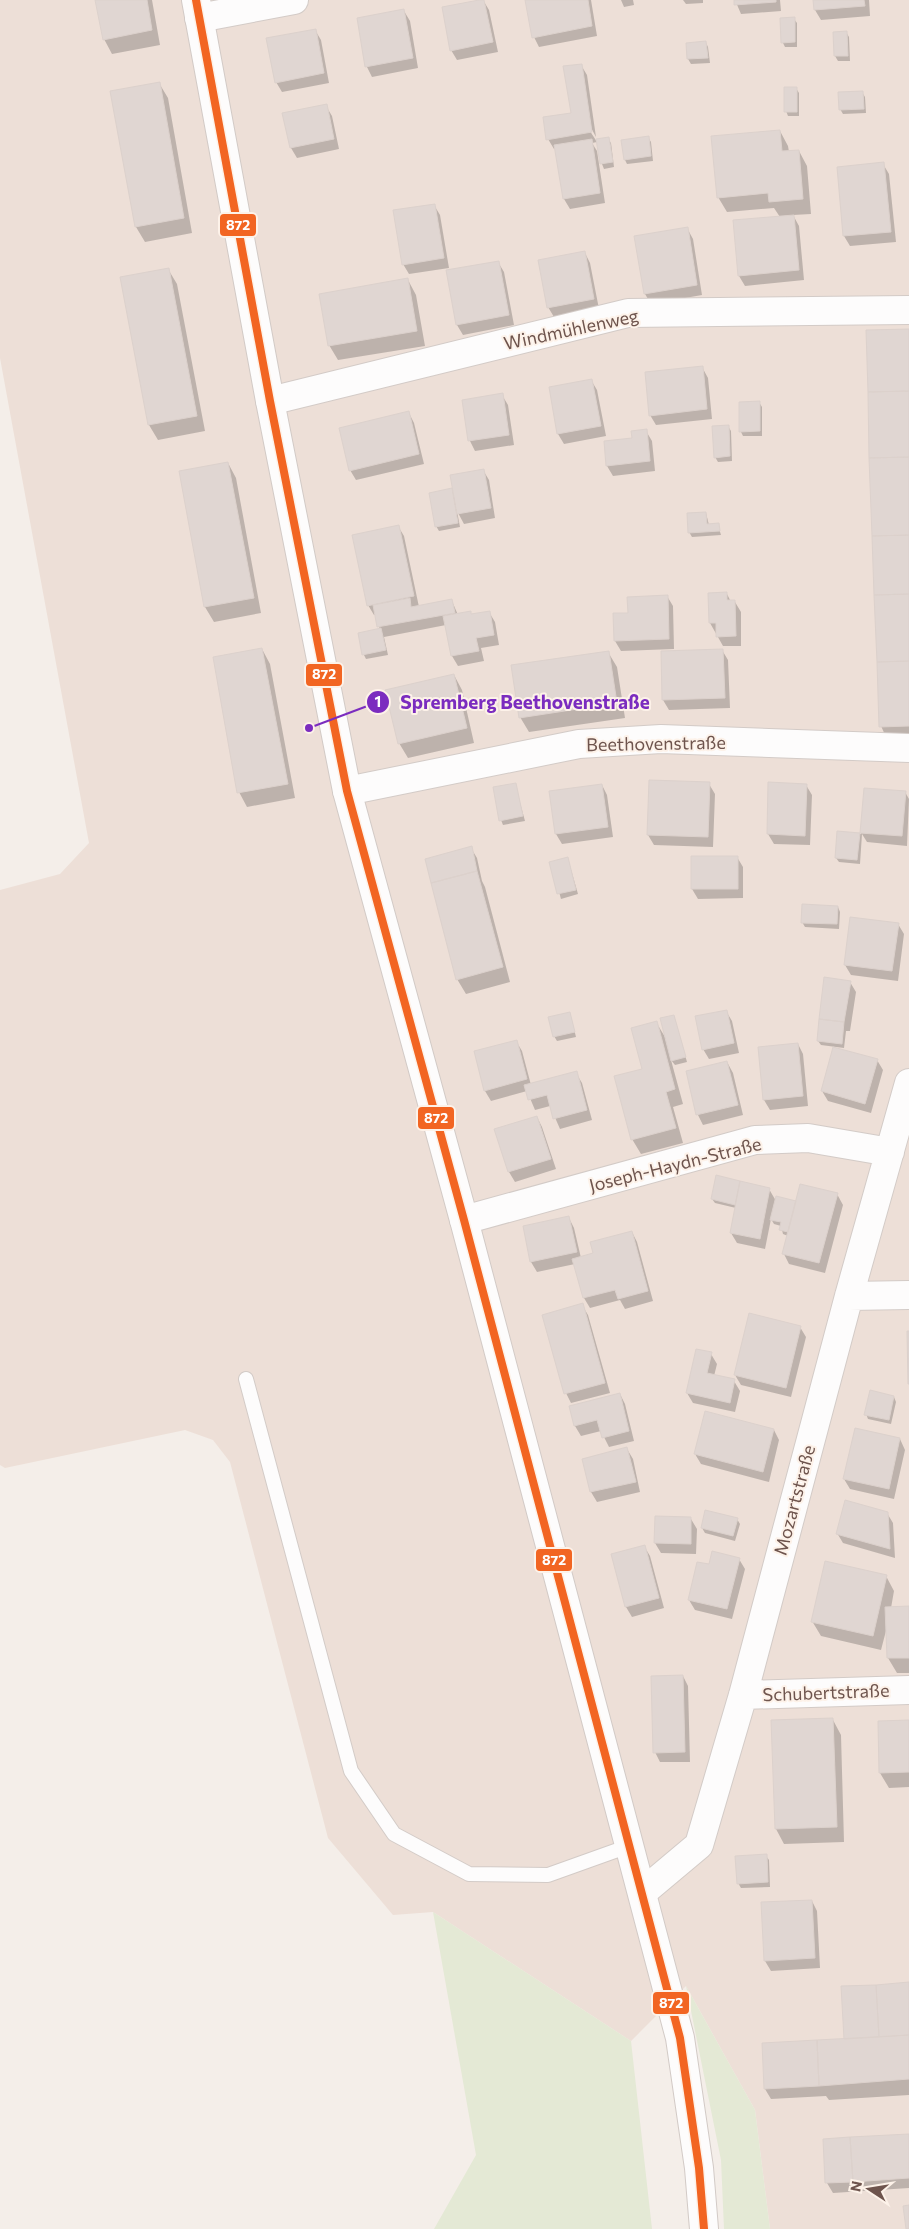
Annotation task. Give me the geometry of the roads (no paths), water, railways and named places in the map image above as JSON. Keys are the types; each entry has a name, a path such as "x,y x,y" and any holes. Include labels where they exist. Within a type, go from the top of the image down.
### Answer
{"street":[{"path":"294,0 198,9 270,401 347,790 464,1220 680,2038 699,2168 704,2229"},
{"name":"Windmühlenweg","path":"270,401 628,313 909,310"},
{"name":"Beethovenstraße","path":"347,790 579,744 661,739 909,748"},
{"name":"Mozartstraße","path":"642,1892 699,1845 743,1695 849,1296 909,1083"},
{"name":"Joseph-Haydn-Straße","path":"464,1220 755,1140 808,1138 890,1152"},
{"path":"849,1296 909,1295"},
{"name":"Schubertstraße","path":"743,1695 909,1690"}],"lane":[{"path":"246,1378 351,1771 394,1834 469,1874 548,1875 629,1846"}],"place":[{"name":"Spremberg Beethovenstraße","path":"309,728"}]}
